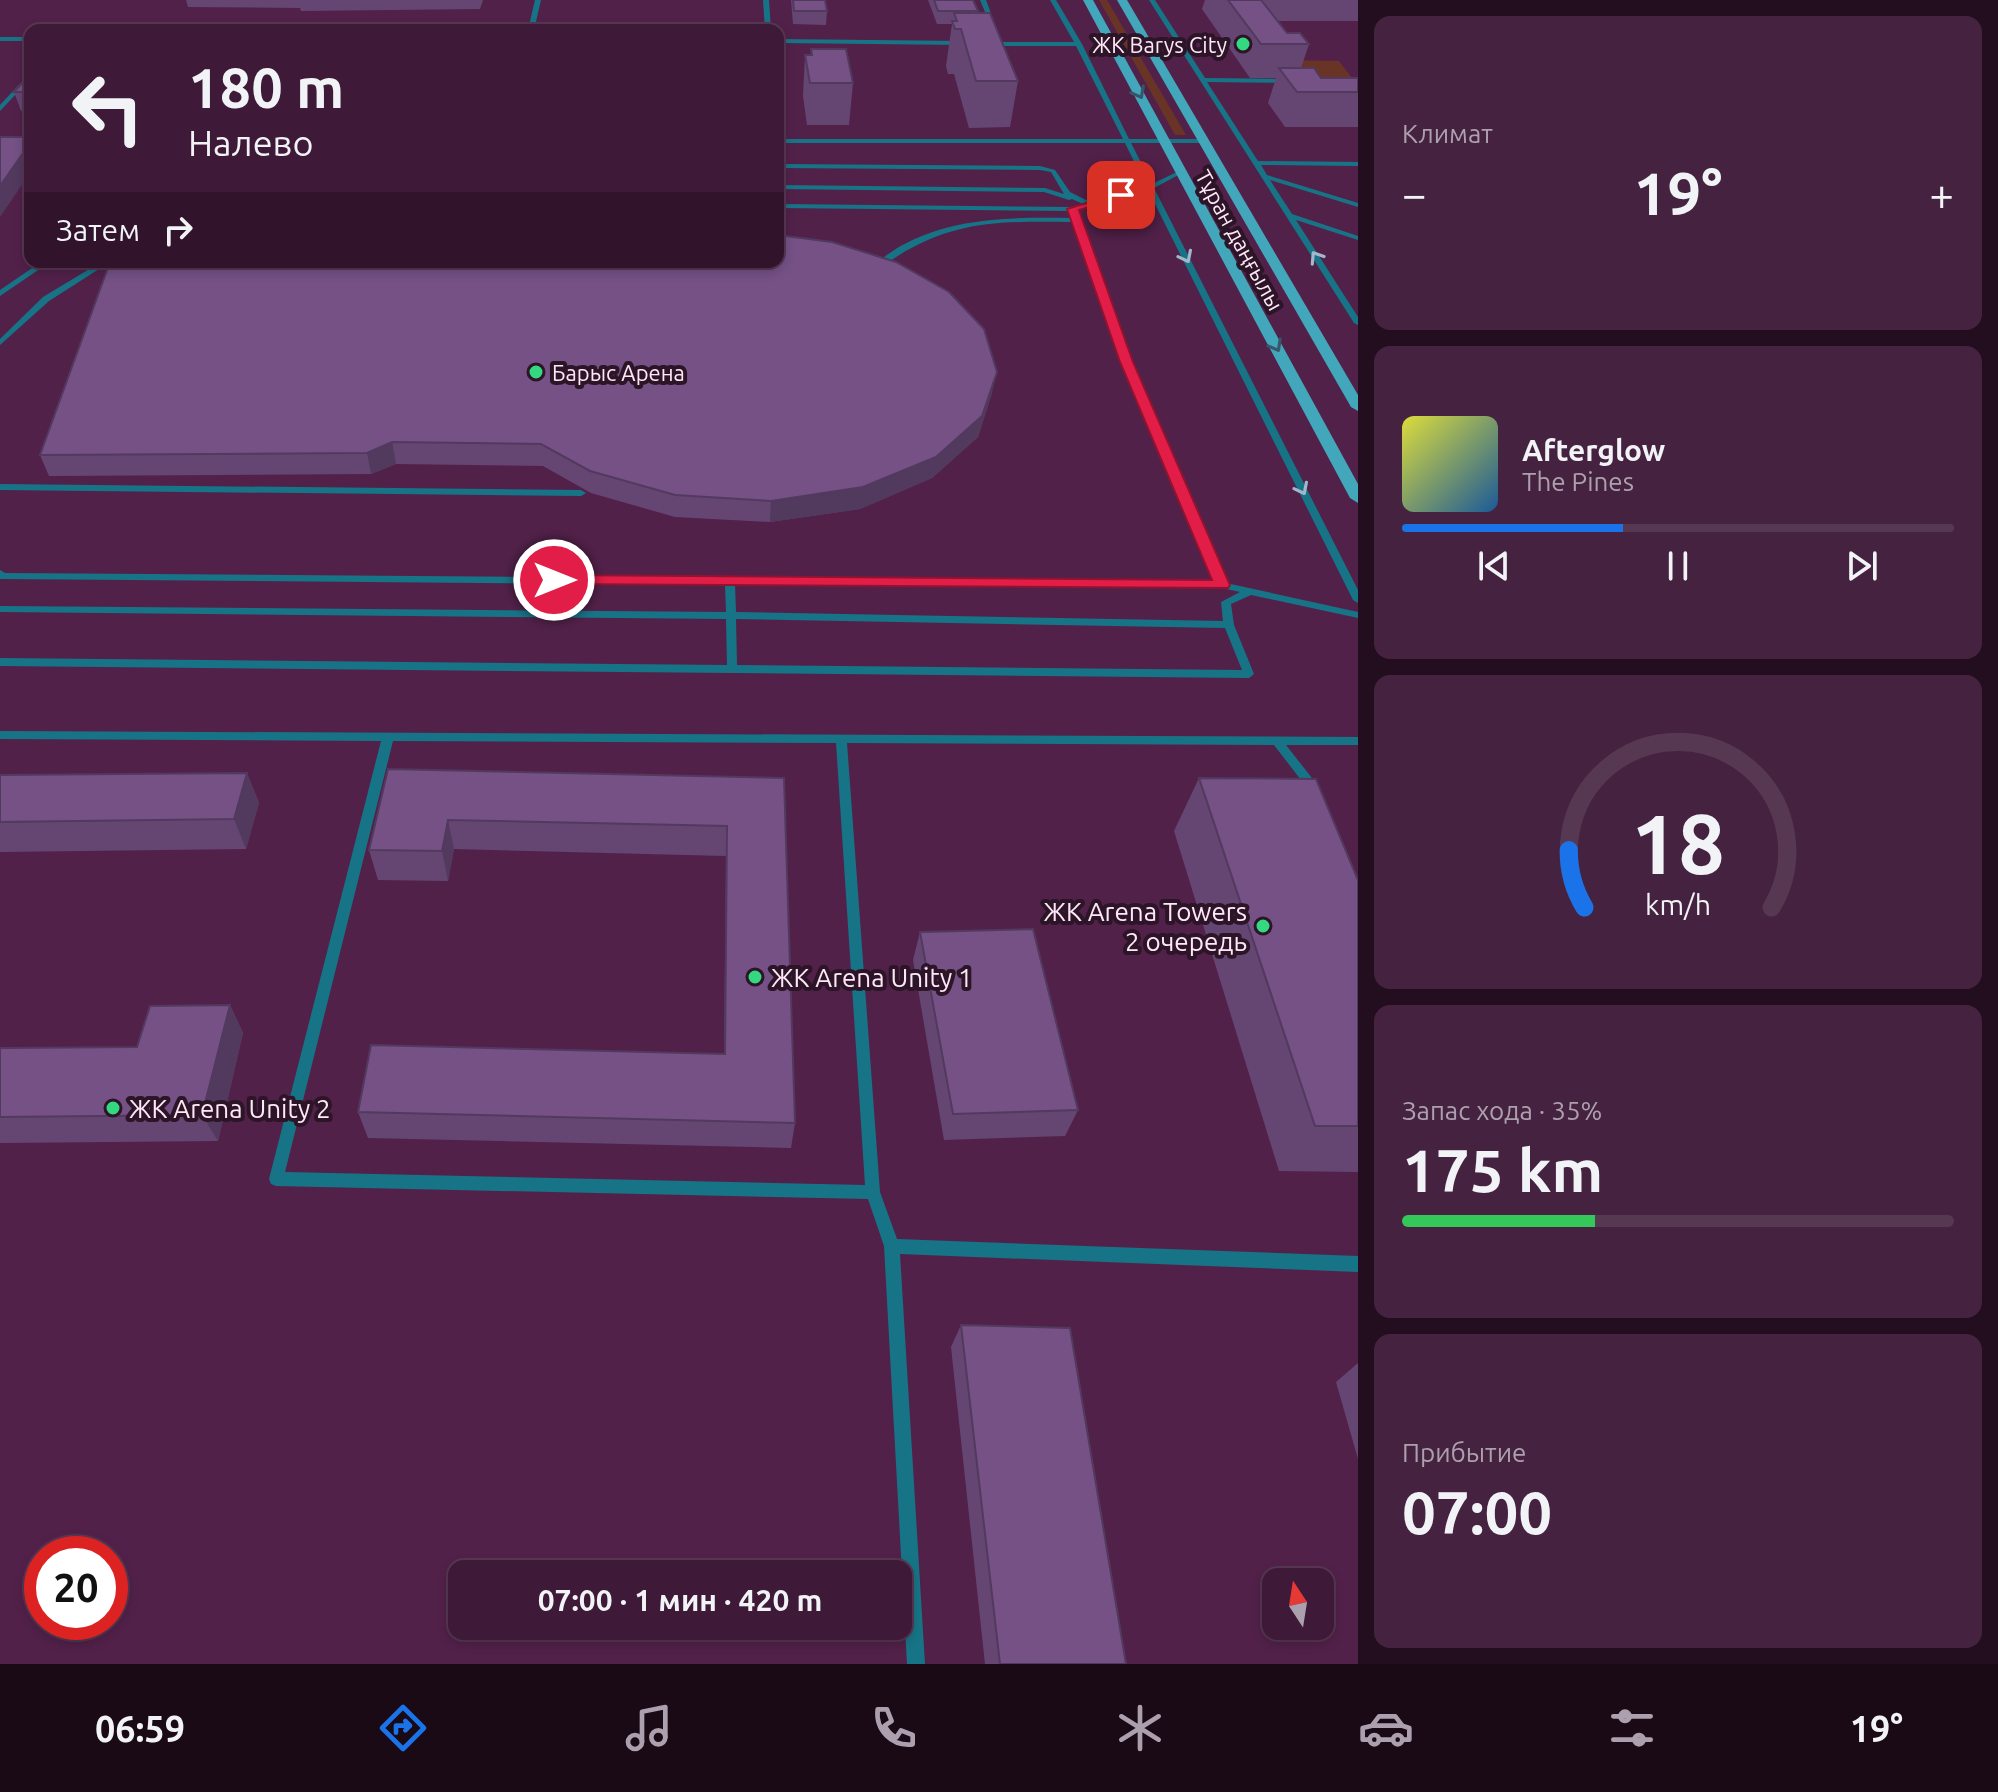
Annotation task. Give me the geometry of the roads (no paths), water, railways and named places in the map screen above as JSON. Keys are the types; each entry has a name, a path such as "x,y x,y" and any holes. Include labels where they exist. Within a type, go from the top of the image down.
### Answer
{"main road":[{"name":"Тұран даңғылы","path":"1088,0 1358,498"},
{"name":"Тұран даңғылы","path":"1122,0 1358,407"}],"lane":[{"path":"532,24 538,0"},
{"path":"766,0 768,24"},
{"path":"983,0 1001,44"},
{"path":"1053,0 1079,44 1358,600"},
{"path":"1152,0 1358,323"},
{"path":"0,39 24,39"},
{"path":"784,41 1079,44"},
{"path":"1203,80 1295,81"},
{"path":"0,109 24,82"},
{"path":"784,141 1203,141"},
{"path":"1256,163 1358,164"},
{"path":"784,166 1040,168 1053,171 1067,193 1086,203"},
{"path":"784,206 1073,209 1151,187 1181,172"},
{"path":"1264,176 1358,205"},
{"path":"784,187 1045,190 1086,203"},
{"path":"1073,209 1126,362 1222,585"},
{"path":"1289,215 1358,238"},
{"path":"877,266 902,245 958,225 1021,219 1077,220"},
{"path":"0,294 37,268"},
{"path":"0,343 46,299 97,268"},
{"path":"0,487 581,493"},
{"path":"1,577 1222,585 1358,615"},
{"path":"730,581 732,669"},
{"path":"0,662 1249,674 1229,625 1226,602 1251,591"},
{"path":"0,609 729,616 1229,625"},
{"path":"0,735 1358,741"},
{"path":"388,737 276,1179 873,1192"},
{"path":"841,739 873,1192 892,1246 916,1664"},
{"path":"1278,742 1320,801"},
{"path":"892,1246 1358,1264"}],"place":[{"name":"ЖК Barys City","path":"1243,44"},
{"name":"Барыс Арена","path":"536,372"},
{"name":"ЖК Arena Towers 2 очередь","path":"1263,926"},
{"name":"ЖК Arena Unity 1","path":"755,977"},
{"name":"ЖК Arena Unity 2","path":"113,1108"}]}
